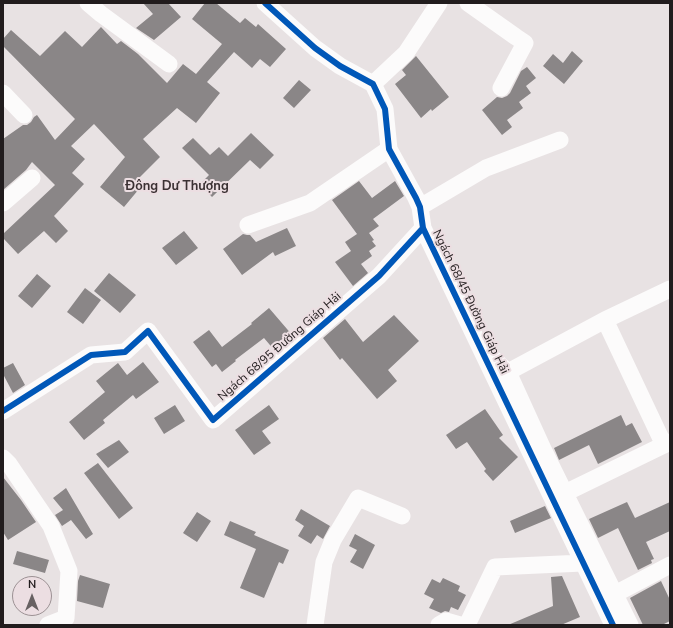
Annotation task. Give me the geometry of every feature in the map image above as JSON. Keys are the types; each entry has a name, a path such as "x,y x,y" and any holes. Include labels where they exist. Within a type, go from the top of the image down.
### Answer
{"street":[{"path":"88,3 169,64"},
{"path":"265,3 315,48 340,66 373,84 406,53 439,3"},
{"path":"468,3 525,43 501,88"},
{"name":"Ngách 68/45 Đường Giáp Hải","path":"373,84 385,109 389,149 420,207 423,228 613,625"},
{"path":"3,93 24,115"},
{"path":"420,207 486,168 560,140"},
{"path":"248,225 310,203 389,149"},
{"path":"3,203 32,178"},
{"name":"Ngách 68/95 Đường Giáp Hải","path":"3,411 91,355 125,352 148,331 213,420 379,276 423,228"},
{"path":"508,372 605,320 670,289"},
{"path":"565,493 667,443 605,320"},
{"name":"Ngách 68/45 Đường Giáp Hải","path":"480,346 508,372 543,449 630,625"},
{"path":"3,458 9,464 51,526 69,571 66,618 48,625"},
{"path":"316,625 324,562 333,540 358,498 402,516"},
{"path":"467,625 495,567 583,563"},
{"path":"615,594 670,565"},
{"path":"438,625 446,621 460,625"}],"building":[{"path":"143,3 168,3 181,17 154,40 136,28 153,14"},
{"path":"205,3 216,3 240,23 245,18 256,27 258,24 286,49 270,67 260,59 252,68 234,52 207,82 220,93 196,123 177,108 143,139 160,157 139,178 144,183 124,207 100,187 125,157 94,124 71,146 85,159 72,173 84,184 54,216 68,231 56,243 44,231 18,254 3,238 3,234 55,185 32,162 26,170 3,190 3,139 23,125 27,125 37,115 55,140 75,119 3,46 3,39 11,30 40,56 65,31 82,47 101,27 117,44 121,41 138,54 167,83 183,64 196,74 222,44 192,19"},
{"path":"572,51 583,61 564,84 543,66 553,54 563,63"},
{"path":"416,56 449,97 421,118 395,84 406,75 402,70"},
{"path":"527,67 536,78 526,86 531,93 519,102 523,108 507,120 512,127 502,135 482,110 497,97 502,98 507,96 521,71"},
{"path":"299,80 311,90 294,108 283,98"},
{"path":"251,133 274,155 260,169 250,160 212,197 200,184 209,175 182,148 193,138 210,155 219,147 228,156"},
{"path":"359,181 372,198 395,181 404,196 373,219 379,226 369,233 376,246 369,251 372,256 361,264 368,273 353,286 335,262 351,251 345,242 357,234 332,200"},
{"path":"287,228 296,246 275,256 273,252 242,275 223,249 243,234 250,235 256,242"},
{"path":"184,231 198,248 176,265 162,248"},
{"path":"109,273 136,295 120,313 94,291"},
{"path":"37,274 51,286 32,308 18,296"},
{"path":"85,288 101,300 83,324 67,312"},
{"path":"269,308 293,336 275,351 264,338 222,372 216,364 212,367 193,342 209,330 222,347 252,324 251,323"},
{"path":"394,315 419,341 388,370 397,381 377,399 342,358 340,360 323,338 345,319 363,342"},
{"path":"143,362 159,382 136,399 133,395 103,420 105,423 84,440 69,422 105,392 96,381 118,363 127,375"},
{"path":"13,363 25,385 13,393 3,374 3,368"},
{"path":"175,405 185,421 164,434 154,418"},
{"path":"269,405 279,419 262,431 271,443 254,455 235,430"},
{"path":"485,409 503,435 499,438 518,457 493,481 484,471 486,469 467,442 456,449 446,435"},
{"path":"621,415 626,426 632,423 642,442 598,464 589,445 559,460 554,448"},
{"path":"119,440 129,452 108,468 96,454"},
{"path":"98,463 133,508 119,519 84,473"},
{"path":"3,477 36,522 8,540 3,532"},
{"path":"66,488 93,534 86,539 71,520 62,526 55,515 63,510 53,498"},
{"path":"627,502 635,518 670,502 670,531 646,542 654,559 651,560 652,563 638,570 618,528 598,538 589,519"},
{"path":"545,506 551,518 515,533 510,521"},
{"path":"301,509 330,526 323,539 317,535 311,544 298,536 304,526 295,520"},
{"path":"197,512 211,521 197,542 183,533"},
{"path":"230,521 256,532 254,535 289,550 283,564 279,562 264,598 240,588 256,549 224,535"},
{"path":"355,534 375,545 363,569 350,562 357,550 349,546"},
{"path":"17,551 49,560 45,573 13,564"},
{"path":"80,575 110,584 103,608 77,601 78,581"},
{"path":"562,576 580,617 561,625 508,625 553,606 551,577"},
{"path":"443,578 460,586 458,591 466,595 458,610 451,607 449,612 445,611 441,613 429,608 434,599 424,594 432,579 440,583"},
{"path":"661,581 670,600 670,621 662,625 643,625 630,598"}],"cycle path":[{"path":"265,3 315,48 340,66 373,84 385,109 389,149 420,207 423,228 613,625"},
{"path":"3,411 91,355 125,352 148,331 213,420 379,276 423,228"}],"district":[{"name":"Đông Dư Thượng","path":"177,187"}]}
